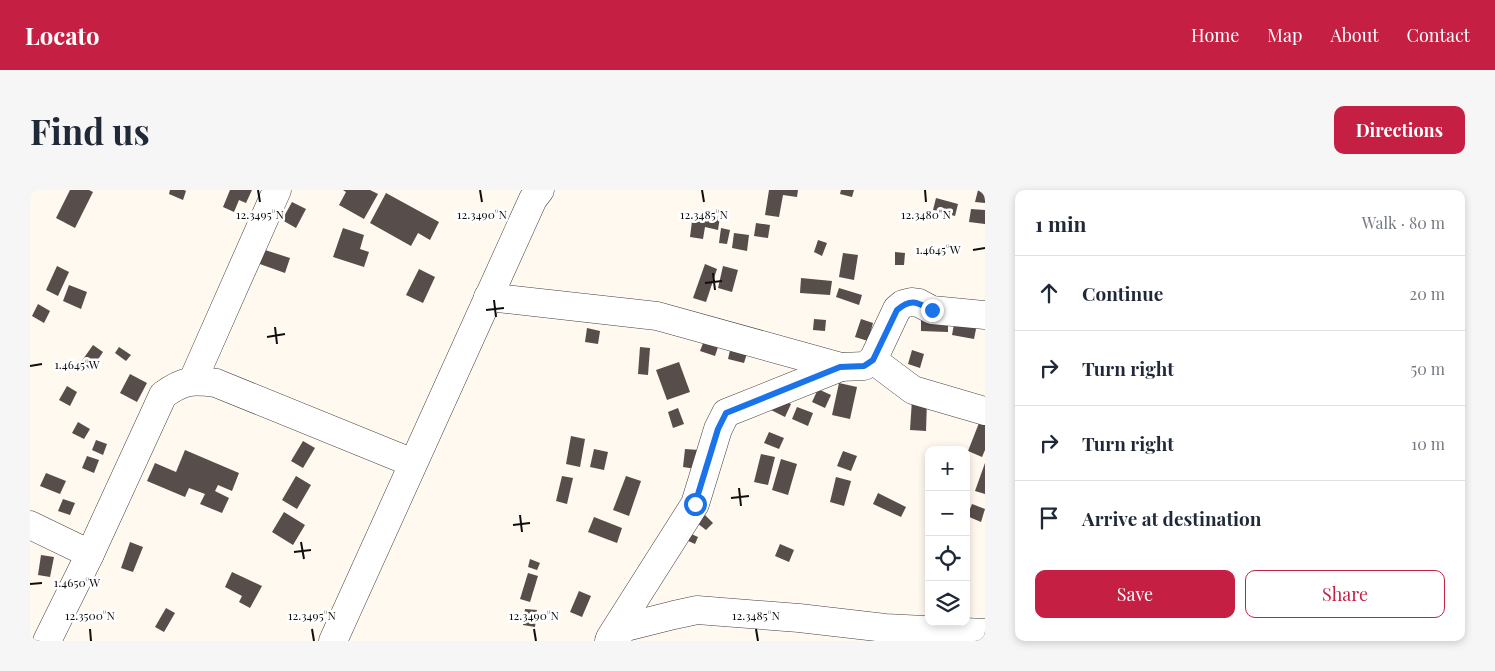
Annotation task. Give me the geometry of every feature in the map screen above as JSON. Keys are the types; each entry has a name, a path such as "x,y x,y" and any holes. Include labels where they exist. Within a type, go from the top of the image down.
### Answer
{"street":[{"path":"193,380 277,190"},
{"path":"333,641 534,193"},
{"path":"488,297 657,316 840,367 864,366 873,360 897,310 904,304 911,302 919,303 932,310 985,315"},
{"path":"873,360 913,390 985,411"},
{"path":"608,641 695,504 718,429 726,413 840,367"},
{"path":"47,641 90,554 163,395 181,384 193,380 216,383 413,463"},
{"path":"30,525 90,554"},
{"path":"608,641 626,628 697,610 799,618 885,628 985,633"},
{"path":"857,641 885,628"}],"building":[{"path":"70,190 89,190 93,192 75,228 56,218"},
{"path":"170,190 186,191 183,200 169,194"},
{"path":"230,190 252,190 246,203 239,200 234,212 223,207"},
{"path":"343,190 370,190 378,194 364,219 339,205 346,192"},
{"path":"769,190 798,190 797,197 783,195 779,217 765,215"},
{"path":"841,190 854,190 852,197 840,194"},
{"path":"978,190 985,191 985,203 975,202"},
{"path":"386,193 439,222 430,240 418,233 411,246 370,223"},
{"path":"936,198 958,204 955,216 933,210"},
{"path":"292,202 306,209 296,228 282,220"},
{"path":"971,209 985,210 985,224 969,222"},
{"path":"693,213 720,217 718,230 705,227 703,239 690,237"},
{"path":"756,223 770,225 768,238 754,236"},
{"path":"343,228 364,235 360,249 369,252 364,267 333,257"},
{"path":"721,228 730,230 727,244 719,243"},
{"path":"734,233 749,235 747,251 732,248"},
{"path":"818,240 827,243 822,256 814,252"},
{"path":"262,249 290,258 285,273 257,263"},
{"path":"895,252 905,253 904,265 895,265"},
{"path":"843,253 858,255 854,280 839,277"},
{"path":"705,264 717,269 706,302 693,298"},
{"path":"57,266 69,272 58,296 46,290"},
{"path":"723,266 738,270 732,292 718,288"},
{"path":"419,269 435,277 423,303 406,295"},
{"path":"801,278 832,281 830,295 800,293"},
{"path":"69,285 87,292 81,309 63,301"},
{"path":"839,288 862,295 859,305 836,297"},
{"path":"38,304 50,311 44,323 32,316"},
{"path":"921,317 948,318 948,332 921,331"},
{"path":"814,319 826,320 825,331 813,330"},
{"path":"861,319 873,323 868,341 855,337"},
{"path":"955,319 977,324 974,339 952,335"},
{"path":"587,328 600,331 598,344 585,342"},
{"path":"707,333 721,338 715,356 700,351"},
{"path":"93,345 103,352 91,370 81,362"},
{"path":"731,346 748,350 744,363 728,359"},
{"path":"119,347 131,355 126,361 115,353"},
{"path":"640,347 650,348 648,375 638,374"},
{"path":"912,350 924,354 920,368 908,364"},
{"path":"679,362 690,392 667,400 656,370"},
{"path":"130,374 147,383 137,402 120,393"},
{"path":"839,383 857,387 850,419 832,415"},
{"path":"67,386 77,392 70,406 59,400"},
{"path":"818,389 831,395 825,408 812,402"},
{"path":"777,397 791,404 785,417 771,410"},
{"path":"912,399 927,399 926,431 910,430"},
{"path":"797,407 813,413 808,426 792,419"},
{"path":"678,408 684,424 673,428 668,412"},
{"path":"78,422 90,429 84,439 72,433"},
{"path":"979,423 985,425 985,450 982,457 970,452 970,446"},
{"path":"769,432 784,438 779,449 764,443"},
{"path":"571,436 585,439 580,467 566,464"},
{"path":"96,440 107,444 103,455 92,450"},
{"path":"303,441 315,448 303,468 291,461"},
{"path":"594,449 608,452 604,470 590,467"},
{"path":"685,449 699,450 696,469 683,467"},
{"path":"185,450 239,473 232,491 218,485 215,491 229,498 222,513 200,504 205,494 189,488 185,497 147,481 155,463 176,472"},
{"path":"843,451 857,456 851,471 837,466"},
{"path":"761,454 775,457 768,485 754,482"},
{"path":"87,456 99,460 94,473 82,468"},
{"path":"781,459 797,464 788,495 772,490"},
{"path":"985,463 985,494 975,491"},
{"path":"46,473 66,481 60,494 40,486"},
{"path":"296,476 311,485 297,509 282,500"},
{"path":"562,476 573,478 567,504 556,501"},
{"path":"626,476 641,481 629,516 613,510"},
{"path":"836,477 851,481 844,506 830,502"},
{"path":"878,493 906,507 901,517 873,504"},
{"path":"63,499 75,503 70,515 58,511"},
{"path":"972,504 985,509 981,522 970,517"},
{"path":"284,512 305,525 293,545 272,532"},
{"path":"704,514 713,523 706,530 697,523"},
{"path":"594,517 622,528 617,543 588,532"},
{"path":"680,529 698,537 695,544 677,536"},
{"path":"130,542 143,547 133,572 121,568"},
{"path":"780,544 794,550 789,562 775,556"},
{"path":"41,555 54,557 50,577 38,575"},
{"path":"530,559 540,563 537,570 528,567"},
{"path":"232,572 262,586 250,608 239,602 242,596 225,587"},
{"path":"528,573 538,576 530,602 520,599"},
{"path":"579,591 591,596 582,617 570,612"},
{"path":"166,608 175,613 164,632 155,627"},
{"path":"525,609 537,610 535,627 523,625"}],"route":[{"path":"695,504 718,429 726,413 840,367 864,366 873,360 897,310 904,304 911,302 919,303 932,310"}]}
